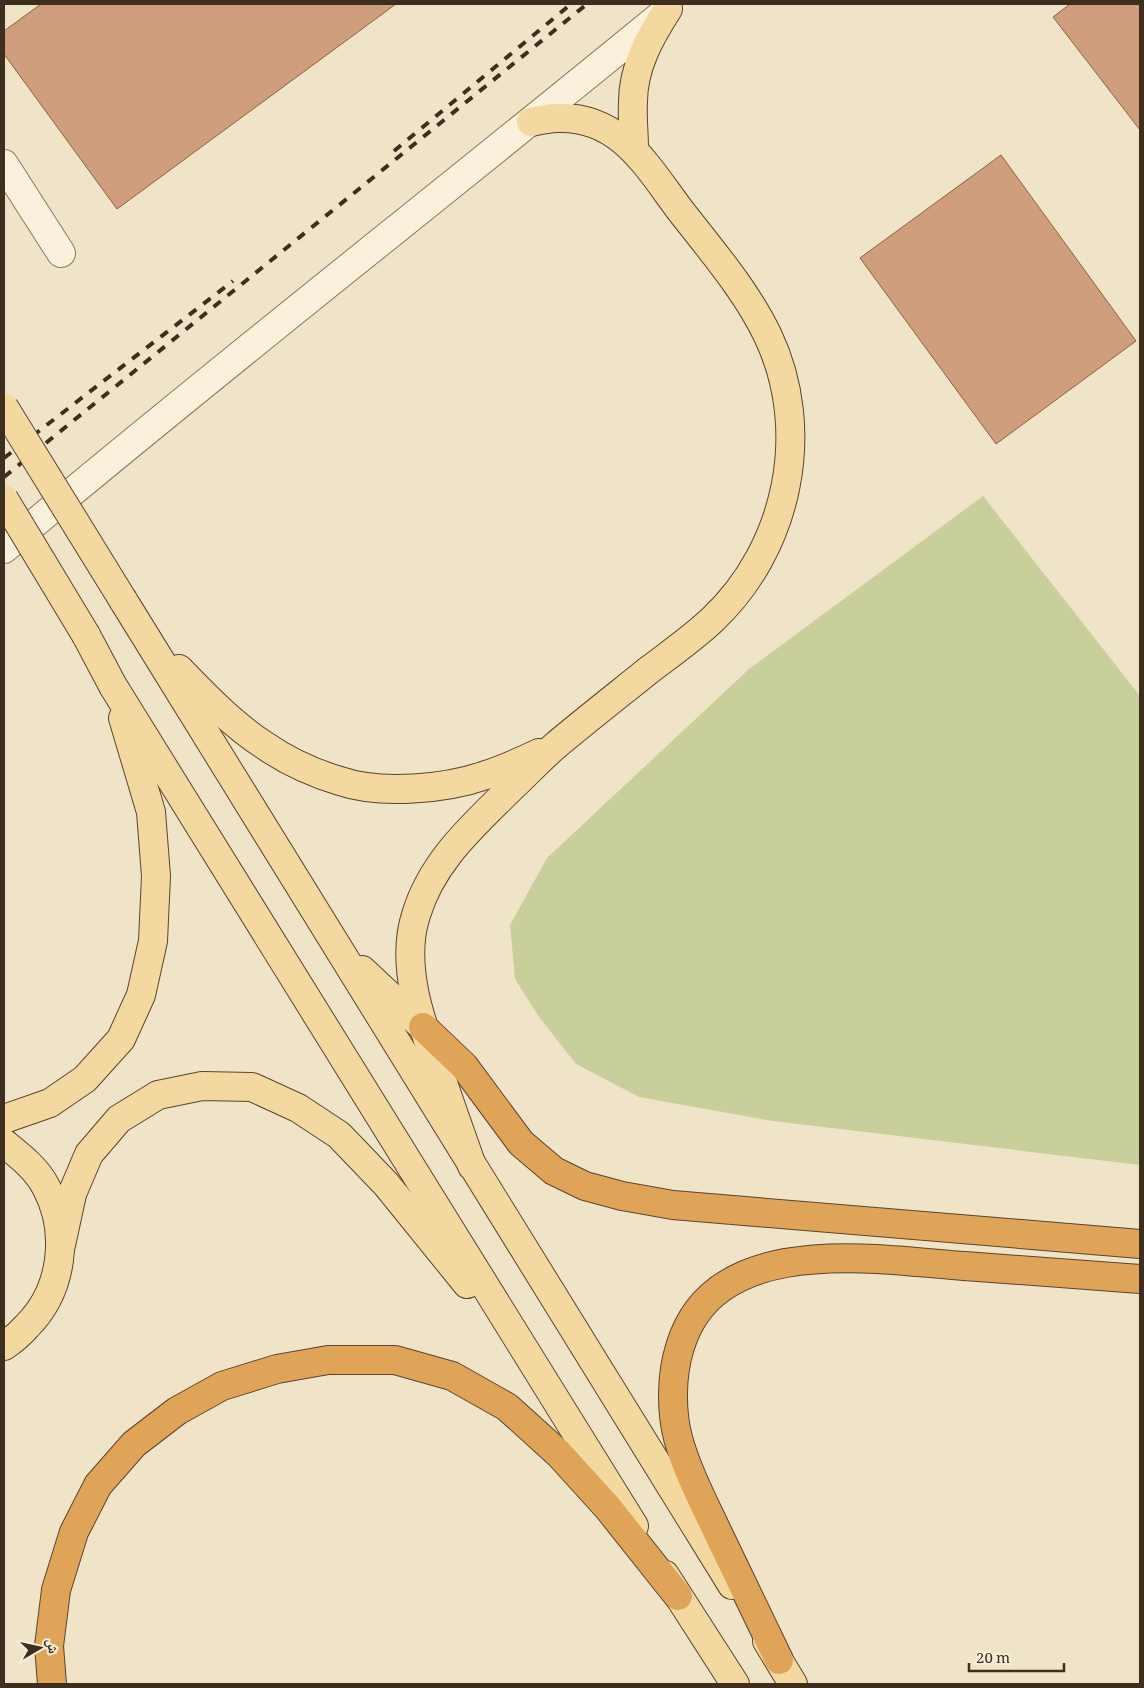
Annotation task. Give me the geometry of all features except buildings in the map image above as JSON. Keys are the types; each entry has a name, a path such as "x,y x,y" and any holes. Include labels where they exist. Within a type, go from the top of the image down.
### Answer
{"highway":[{"path":"423,1027 464,1066 521,1143 554,1171 586,1186 622,1196 673,1205 1140,1244"},
{"path":"779,1660 690,1474 678,1437 673,1398 674,1364 685,1330 704,1302 732,1280 763,1267 809,1259 862,1258 1140,1280"},
{"path":"52,1684 49,1646 56,1590 74,1532 98,1485 134,1444 177,1411 222,1386 277,1369 328,1360 395,1360 452,1376 507,1407 559,1454 608,1508 678,1596"}],"main road":[{"path":"634,148 633,100 638,67 650,36 672,6"},
{"path":"472,1166 423,1027 411,972 410,937 424,892 449,851 465,833 552,748 712,620 742,587 765,550 781,509 790,466 790,422 783,379 769,337 747,299 634,148 604,127 582,120 557,117 531,122"},
{"path":"4,407 794,1684"},
{"path":"4,499 86,635 114,686 536,1368 735,1684"},
{"path":"142,631 212,703 263,745 302,767 341,782 378,788 416,789 450,784 485,776 552,748"},
{"path":"4,1119 50,1104 85,1079 121,1039 141,995 154,941 156,876 152,830 150,812 114,686"},
{"path":"337,946 423,1027"},
{"path":"4,1346 13,1340 39,1314 56,1281 61,1245 72,1194 89,1154 119,1119 158,1095 202,1086 252,1087 298,1108 339,1135 386,1184 536,1368"},
{"path":"4,1143 27,1162 46,1186 57,1214 61,1245"}],"street":[{"path":"4,550 122,450 531,122 672,6"},
{"path":"4,164 61,253"}],"green space":[{"path":"983,496 1140,696 1140,1165 773,1121 639,1097 576,1064 539,1017 515,979 510,925 547,858 749,669"}],"railway":[{"path":"394,151 571,4"},
{"path":"4,477 587,4"},
{"path":"4,458 233,281"}]}
